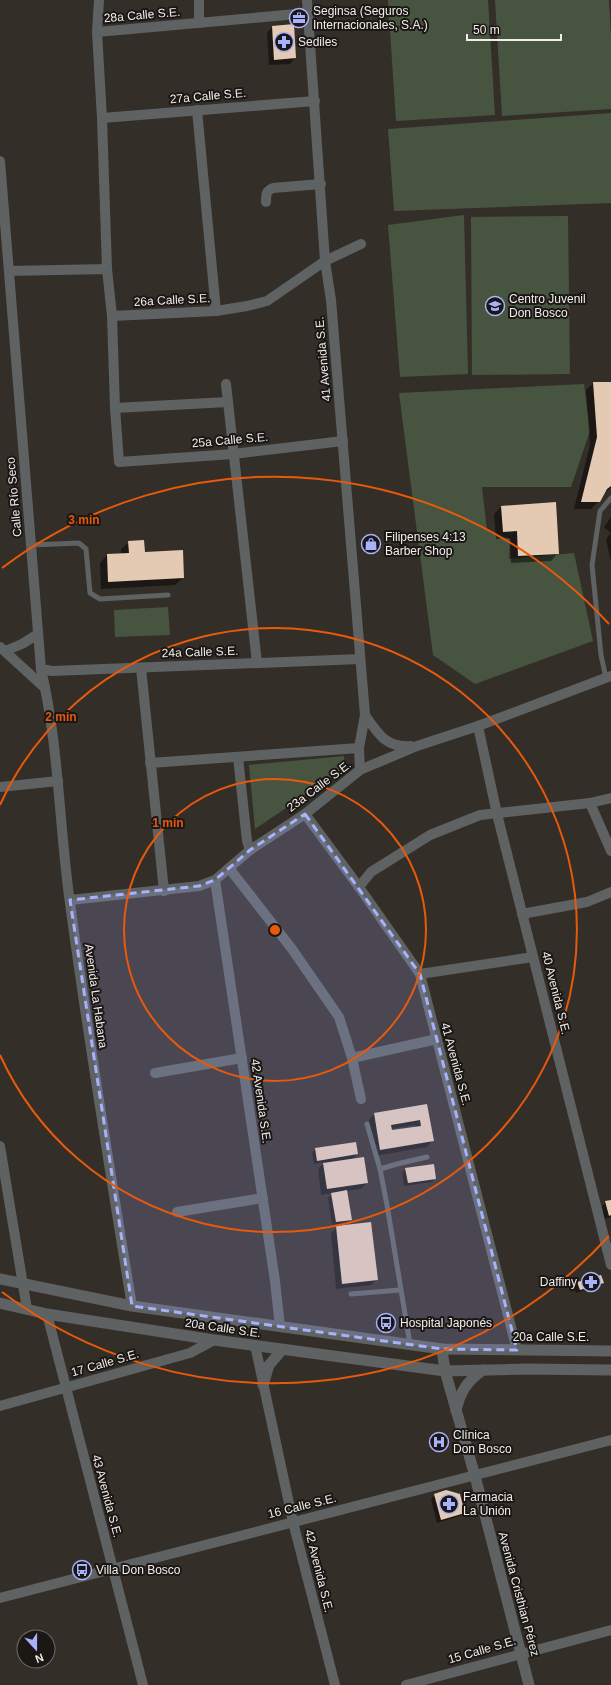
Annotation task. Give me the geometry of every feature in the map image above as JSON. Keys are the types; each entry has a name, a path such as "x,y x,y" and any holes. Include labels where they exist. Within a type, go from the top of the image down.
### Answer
{"street":[{"path":"99,0 98,32 107,269 112,316 115,408 228,402"},
{"path":"199,0 199,23"},
{"name":"41 Avenida S.E.","path":"307,0 326,261 332,300 365,715 359,748 360,770"},
{"name":"28a Calle S.E.","path":"98,32 308,13"},
{"name":"27a Calle S.E.","path":"102,118 315,101"},
{"path":"197,110 216,311"},
{"name":"Calle Río Seco","path":"0,161 38,634 41,669 45,688"},
{"path":"266,202 266,194 268,190 273,188 321,184"},
{"name":"26a Calle S.E.","path":"112,316 216,311 266,301 326,261 361,244"},
{"path":"9,271 107,269"},
{"path":"226,384 257,663"},
{"name":"25a Calle S.E.","path":"115,408 119,462 233,454 343,441"},
{"path":"2,649 22,644 38,634"},
{"path":"2,649 45,688"},
{"name":"24a Calle S.E.","path":"41,669 52,671 360,659"},
{"path":"141,668 164,891"},
{"name":"23a Calle S.E.","path":"70,900 164,891 198,886 216,880 250,850 306,814 360,770 416,746 478,726 609,677"},
{"name":"Avenida La Habana","path":"45,688 58,780 70,900 90,1049 132,1306"},
{"name":"41 Avenida S.E.","path":"365,715 378,734 389,743 403,747 416,746"},
{"name":"40 Avenida S.E.","path":"478,726 497,814 611,1265"},
{"path":"150,763 359,748"},
{"path":"238,757 247,841 250,850"},
{"path":"0,787 58,780"},
{"path":"359,887 371,872 430,835 480,815 590,803 611,798"},
{"path":"590,803 611,851"},
{"name":"41 Avenida S.E.","path":"306,814 420,974 517,1350"},
{"path":"229,868 292,949 339,1017 352,1058 361,1099"},
{"name":"42 Avenida S.E.","path":"216,880 275,1281 280,1327"},
{"path":"522,914 587,902 611,892"},
{"path":"420,974 533,957"},
{"path":"352,1058 437,1039"},
{"path":"155,1073 242,1058"},
{"path":"0,1146 27,1309"},
{"path":"177,1212 262,1198"},
{"name":"20a Calle S.E.","path":"0,1279 132,1306 442,1349 611,1351"},
{"name":"20a Calle S.E.","path":"0,1303 47,1314 214,1340 445,1371 611,1370"},
{"name":"43 Avenida S.E.","path":"47,1314 143,1685"},
{"name":"17 Calle S.E.","path":"0,1406 190,1353 214,1340"},
{"name":"42 Avenida S.E.","path":"255,1345 293,1522 335,1685"},
{"path":"442,1349 445,1371"},
{"path":"263,1385 269,1366 282,1350"},
{"path":"456,1411 464,1387 472,1377 483,1370"},
{"name":"Avenida Cristhian Pérez","path":"445,1371 529,1685"},
{"name":"16 Calle S.E.","path":"0,1598 611,1440"},
{"name":"15 Calle S.E.","path":"406,1685 611,1630"}],"lane":[{"path":"609,677 601,655 592,565 600,511 611,498"},
{"path":"31,545 79,543 86,549 90,593 100,599 168,595"},
{"path":"367,1124 380,1169 410,1344"},
{"path":"380,1169 427,1157"},
{"path":"351,1294 400,1290"}],"highlighted area":[{"path":"305,814 420,974 517,1350 442,1349 132,1306 70,900 199,886 215,880 250,850"}],"green space":[{"path":"388,0 488,0 495,115 396,121"},
{"path":"495,0 609,0 611,36 611,109 502,116"},
{"path":"611,113 611,203 394,211 388,129"},
{"path":"464,215 468,374 400,377 388,225"},
{"path":"568,216 570,374 472,375 471,217"},
{"path":"584,384 590,431 571,487 482,487 487,530 510,539 509,559 574,553 593,641 475,684 433,655 399,393"},
{"path":"168,607 170,635 115,637 114,610"},
{"path":"344,756 345,767 255,829 249,765"}],"building":[{"name":"Sediles","path":"294,24 296,58 274,60 272,26"},
{"path":"593,382 611,382 611,486 607,489 600,502 581,502 597,437"},
{"path":"556,502 559,554 518,556 517,531 503,532 501,506"},
{"path":"144,540 145,552 183,550 184,578 108,582 107,554 129,553 128,541"},
{"path":"427,1104 434,1141 380,1150 374,1113","holes":["420,1120 421,1126 392,1130 391,1125"]},
{"path":"356,1142 358,1154 317,1161 315,1148"},
{"path":"364,1157 368,1183 327,1189 323,1163"},
{"path":"434,1164 436,1179 408,1183 405,1168"},
{"path":"347,1190 352,1220 336,1222 331,1193"},
{"path":"611,1200 611,1215 609,1216 605,1201"},
{"path":"371,1222 378,1280 342,1284 336,1226"},
{"name":"Daffiny","path":"601,1275 604,1283 580,1290 577,1282"},
{"name":"Farmacia La Unión","path":"446,1490 460,1494 465,1513 441,1520 434,1494"}],"place":[{"name":"Seginsa (Seguros Internacionales, S.A.)","path":"299,18"},
{"name":"Sediles","path":"284,42"},
{"name":"Centro Juvenil Don Bosco","path":"495,306"},
{"name":"Filipenses 4:13 Barber Shop","path":"371,544"},
{"name":"Daffiny","path":"591,1282"},
{"name":"Hospital Japonés","path":"386,1323"},
{"name":"Clínica Don Bosco","path":"439,1442"},
{"name":"Farmacia La Unión","path":"449,1504"},
{"name":"Villa Don Bosco","path":"82,1570"}]}
